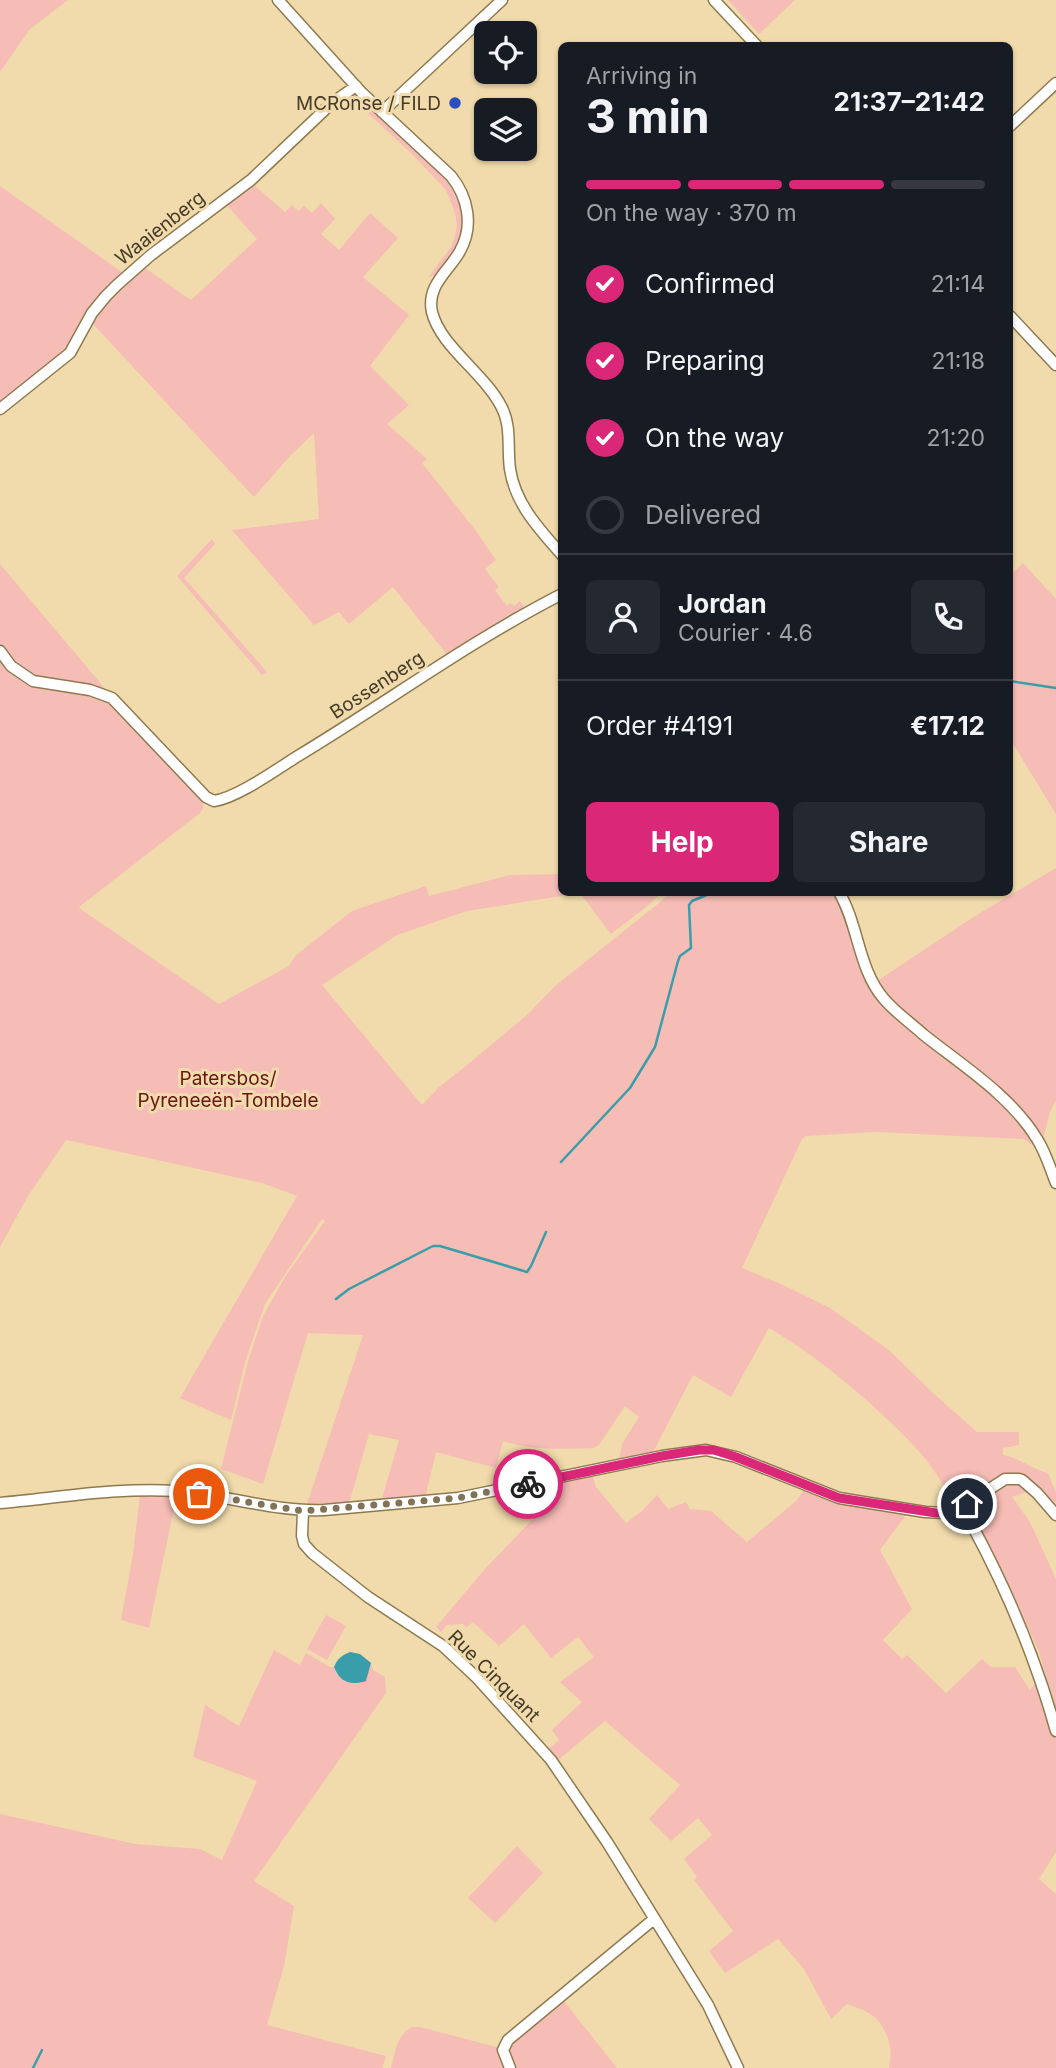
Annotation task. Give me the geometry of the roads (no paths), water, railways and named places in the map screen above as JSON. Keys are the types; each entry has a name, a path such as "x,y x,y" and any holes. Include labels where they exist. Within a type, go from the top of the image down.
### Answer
{"street":[{"path":"278,0 356,86 459,186 465,199 468,222 466,237 460,252 438,279 432,312 441,333 485,381 500,403 506,418 510,469 516,493 526,511 558,550"},
{"path":"382,112 502,0"},
{"path":"714,0 753,42"},
{"path":"1013,123 1056,83"},
{"name":"Waaienberg","path":"0,409 70,353 92,313 117,285 151,255 251,180 332,103 356,86"},
{"path":"1013,319 1056,365"},
{"name":"Bossenberg","path":"0,651 11,666 33,681 90,690 112,698 210,800 224,798 255,782 351,724 448,660 558,596"},
{"path":"841,896 852,921 869,975 882,996 899,1014 993,1090 1019,1116 1038,1140 1056,1183"},
{"path":"0,1503 147,1490 219,1496 303,1511 371,1506 458,1498 662,1456 706,1450 736,1457 851,1501 945,1513 964,1506 1009,1478 1022,1480 1054,1510"},
{"path":"964,1506 1017,1617 1041,1680 1056,1731"},
{"name":"Rue Cinquant","path":"303,1511 302,1536 304,1544 312,1553 368,1597 452,1653 551,1760 607,1842 708,2005 738,2068"},
{"path":"510,2068 503,2050 508,2040 654,1919"}],"water":[{"path":"350,1652 360,1654 371,1663 366,1681 346,1681 336,1672 334,1667 337,1662"}],"waterway":[{"path":"1013,681 1056,688"},
{"path":"561,1162 630,1088 655,1047 678,961 680,956 691,948 689,905 704,896"},
{"path":"336,1299 349,1289 433,1246 527,1272 546,1232"},
{"path":"33,2068 42,2050"}],"place":[{"name":"MCRonse / FILD","path":"455,103"}],"park label":[{"name":"Patersbos/ Pyreneeën-Tombele","path":"228,1089"}]}
